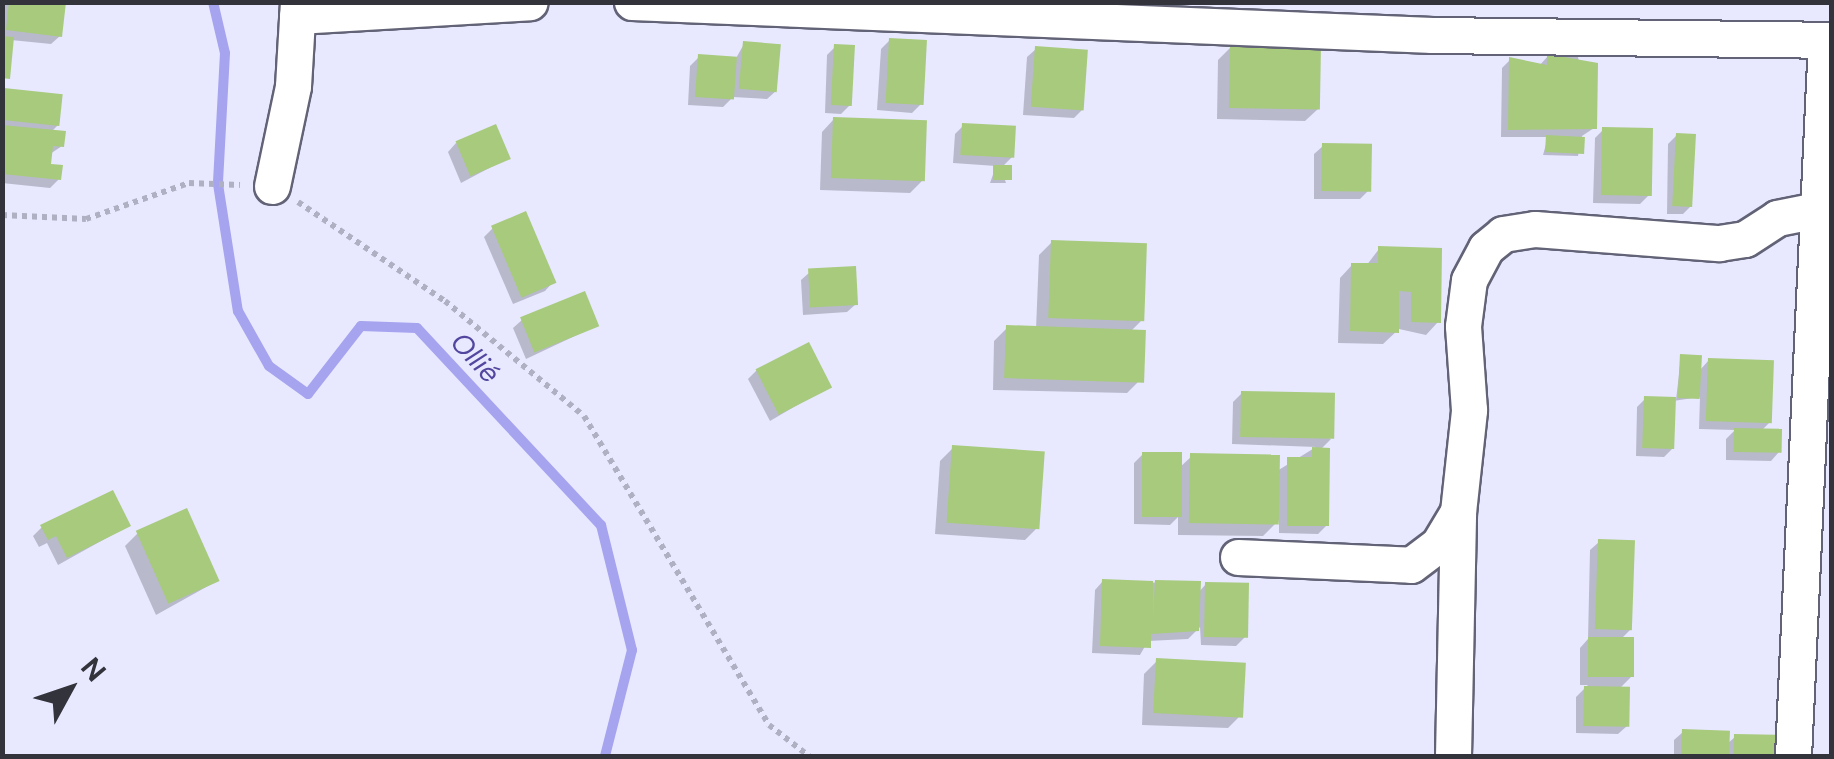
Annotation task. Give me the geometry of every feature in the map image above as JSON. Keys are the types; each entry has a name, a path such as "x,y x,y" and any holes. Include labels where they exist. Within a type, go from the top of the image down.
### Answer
{"street":[{"path":"272,186 293,86 298,9 530,2"},
{"path":"632,2 1148,13 1829,41 1793,756"},
{"path":"1452,756 1458,512 1468,410 1463,326 1470,280 1486,248 1503,234 1535,229 1719,242 1822,209"},
{"path":"1238,557 1411,565 1438,544 1458,512"}],"path":[{"path":"2,215 86,219 189,183 272,186 444,301 584,416 769,725 809,756"}],"building":[{"path":"9,2 66,2 62,37 6,30"},
{"path":"2,36 14,37 10,79 2,78"},
{"path":"889,38 927,40 924,105 886,103"},
{"path":"743,41 781,44 777,92 739,89"},
{"path":"834,44 855,45 852,106 831,105"},
{"path":"1230,44 1321,46 1320,110 1229,108"},
{"path":"1035,46 1088,50 1084,111 1031,107"},
{"path":"698,54 737,57 734,100 695,97"},
{"path":"1547,54 1598,63 1597,129 1508,130 1509,57 1547,65"},
{"path":"4,88 63,94 59,126 2,120"},
{"path":"833,117 927,120 925,181 831,178"},
{"path":"962,123 1016,126 1014,158 960,155"},
{"path":"496,124 511,159 470,176 455,141"},
{"path":"2,125 66,131 64,147 53,146 51,164 63,165 61,180 2,174"},
{"path":"1602,127 1653,128 1652,196 1601,195"},
{"path":"1676,133 1696,134 1692,207 1672,206"},
{"path":"1546,135 1585,137 1584,154 1545,152"},
{"path":"1322,143 1372,144 1371,192 1321,191"},
{"path":"993,165 1012,165 1012,180 993,180"},
{"path":"526,211 556,283 521,298 491,226"},
{"path":"1051,240 1147,243 1144,321 1048,318"},
{"path":"1378,246 1442,248 1441,323 1411,322 1411,292 1399,291 1399,333 1350,331 1351,263 1378,263"},
{"path":"856,266 858,305 810,307 808,269"},
{"path":"585,291 599,326 534,352 520,317"},
{"path":"1006,325 1146,330 1144,383 1004,378"},
{"path":"809,342 832,387 779,415 756,369"},
{"path":"1680,354 1702,355 1700,399 1678,398"},
{"path":"1708,358 1774,360 1772,423 1706,421"},
{"path":"1241,391 1335,393 1334,439 1240,437"},
{"path":"1644,396 1676,397 1674,449 1642,448"},
{"path":"1734,428 1782,429 1782,453 1734,452"},
{"path":"952,445 1045,451 1039,529 947,523"},
{"path":"1312,447 1330,448 1329,526 1287,526 1287,457 1312,457"},
{"path":"1142,452 1182,452 1182,517 1142,517"},
{"path":"1190,453 1280,455 1279,525 1189,523"},
{"path":"113,490 131,526 67,558 56,536 48,540 40,525"},
{"path":"187,508 220,581 168,604 136,531"},
{"path":"1598,539 1635,540 1632,630 1595,629"},
{"path":"1102,579 1153,581 1153,621 1155,580 1201,581 1199,631 1151,634 1151,648 1100,646"},
{"path":"1205,582 1249,583 1248,638 1204,637"},
{"path":"1588,637 1634,637 1634,677 1588,677"},
{"path":"1156,658 1246,663 1243,718 1153,713"},
{"path":"1584,686 1630,687 1629,727 1583,726"},
{"path":"1682,729 1730,731 1729,756 1681,756"},
{"path":"1734,734 1776,735 1776,756 1734,756"}],"waterway":[{"name":"Ollié","path":"213,2 225,53 218,184 238,311 269,366 308,394 361,326 417,328 601,525 632,650 605,756"}]}
